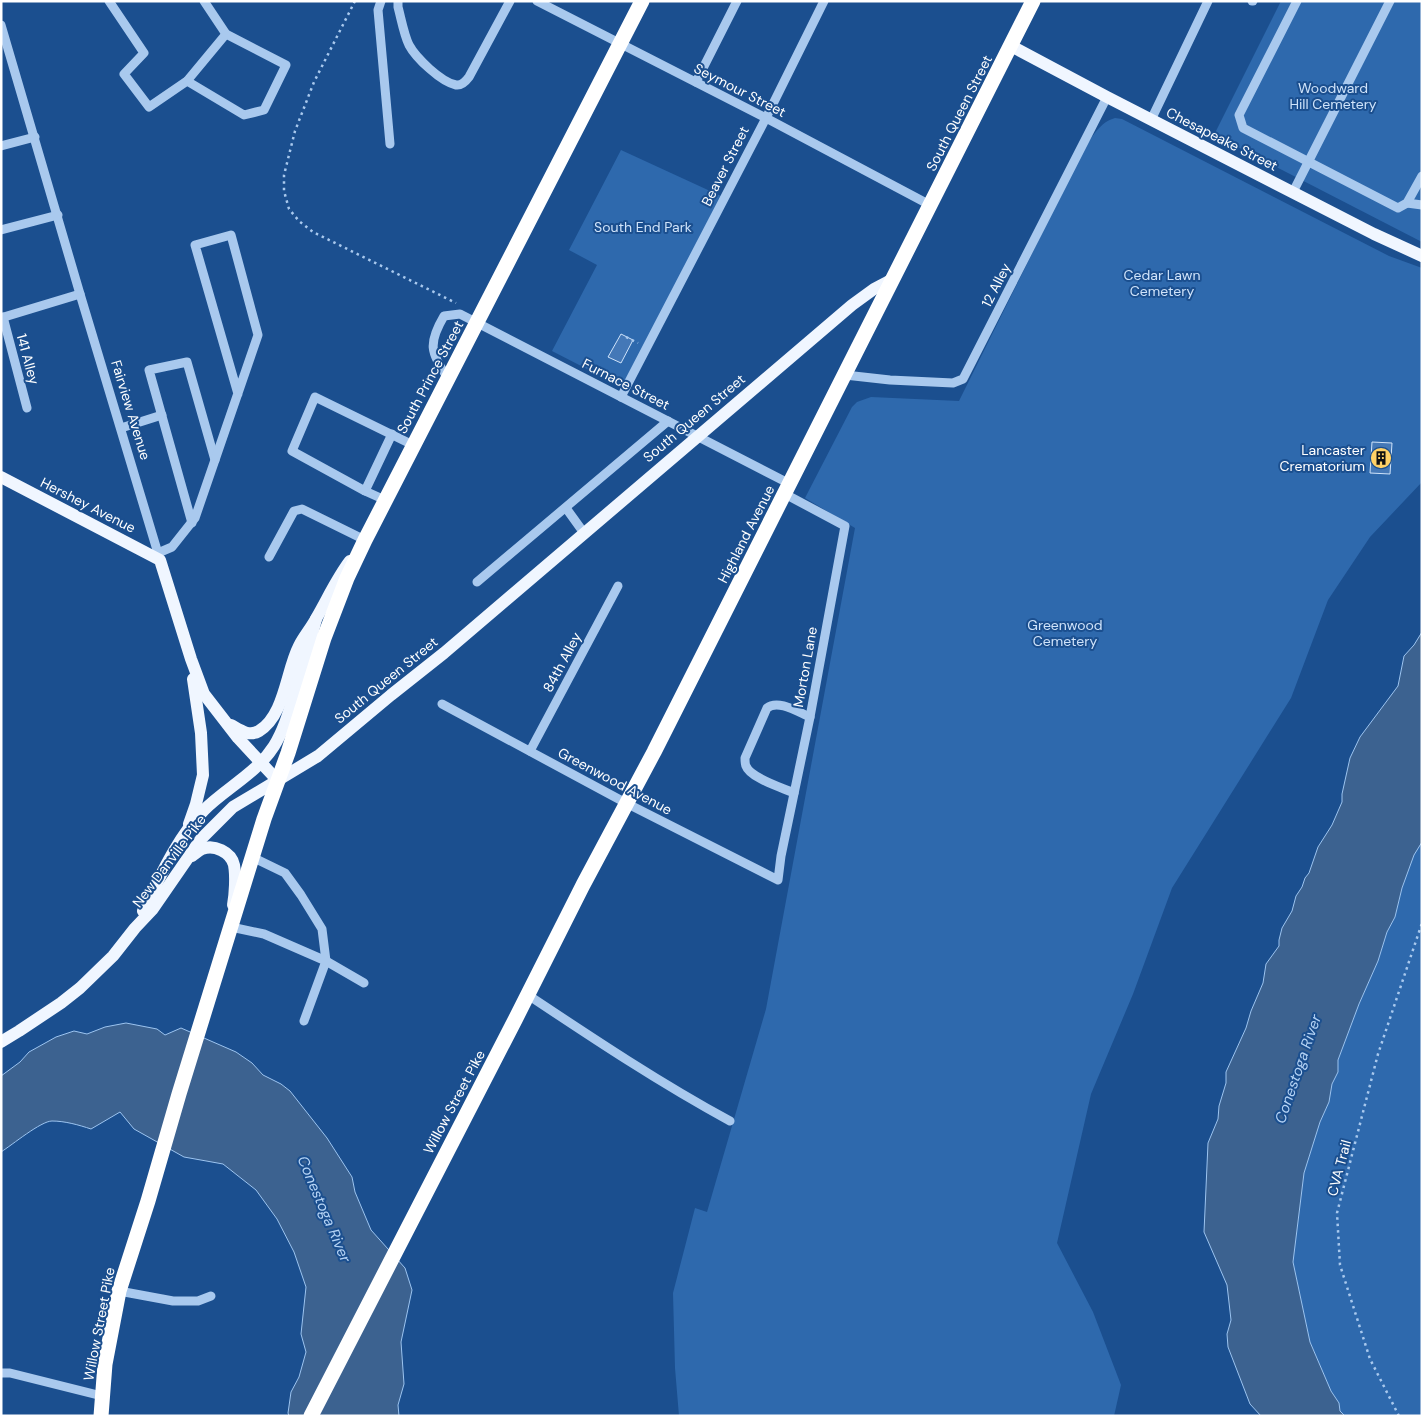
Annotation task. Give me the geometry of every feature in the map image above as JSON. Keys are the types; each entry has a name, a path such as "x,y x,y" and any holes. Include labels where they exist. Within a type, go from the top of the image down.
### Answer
{"highway":[{"name":"South Prince Street","path":"278,781 324,638 365,540 642,1"},
{"name":"South Queen Street","path":"893,279 1033,1"},
{"name":"Highland Avenue","path":"626,803 654,752 893,279"},
{"name":"Willow Street Pike","path":"101,1416 105,1364 119,1291 252,857 278,781"},
{"name":"Willow Street Pike","path":"311,1416 626,803"}],"main road":[{"name":"Chesapeake Street","path":"1011,46 1374,234 1422,256"},
{"name":"South Queen Street","path":"278,781 318,756 444,653 852,305 874,289 893,279"},
{"name":"Hershey Avenue","path":"1,477 159,556"},
{"path":"223,719 248,734 258,731 266,725 278,708 299,646 342,571 365,540"},
{"name":"Fairview Avenue","path":"159,556 191,659 204,694 260,763 278,781"},
{"name":"New Danville Pike","path":"135,928 172,855 187,832 204,811 260,763 274,746 283,730 309,648 316,619"},
{"path":"187,832 203,774 201,733 191,659"},
{"name":"New Danville Pike","path":"1,1042 42,1017 80,988 113,956 152,910 201,839 233,807 278,781"},
{"path":"184,863 203,848 221,849 229,855 234,864 231,927"}],"street":[{"path":"109,1 144,53 124,74 149,107 187,82 226,34"},
{"path":"187,82 244,114 264,110 286,65 226,34 204,1"},
{"path":"381,1 378,10 390,144"},
{"path":"398,1 409,45 430,70 457,85 466,81 469,77 510,1"},
{"name":"Seymour Street","path":"537,1 766,118 930,205"},
{"path":"696,82 737,1"},
{"name":"Beaver Street","path":"621,397 766,118 824,1"},
{"path":"1151,120 1208,1"},
{"path":"1297,1 1239,115 1243,128 1398,208 1407,203 1422,176"},
{"path":"1293,192 1390,1"},
{"name":"Fairview Avenue","path":"1,25 4,46 35,137 159,556"},
{"name":"12 Alley","path":"845,375 890,380 953,383 963,379 1107,97"},
{"path":"1,146 35,137"},
{"path":"1407,203 1422,205"},
{"path":"1,230 58,215"},
{"path":"159,556 172,547 195,518 238,394 258,335 231,235 195,245 238,394"},
{"path":"2,318 80,294"},
{"name":"Furnace Street","path":"448,378 433,351 436,330 444,316 460,314 698,436 787,489"},
{"name":"141 Alley","path":"2,318 27,408"},
{"path":"192,523 149,370 187,362 215,460"},
{"path":"385,500 364,491 292,451 315,398 413,445"},
{"path":"121,428 162,415"},
{"path":"477,582 668,421"},
{"path":"364,491 392,434"},
{"name":"Morton Lane","path":"778,880 781,856 810,717 845,526 787,489"},
{"path":"566,508 584,533"},
{"path":"269,557 294,511 302,509 365,540"},
{"name":"84th Alley","path":"530,752 618,586"},
{"path":"794,793 757,777 745,766 745,758 767,708 771,705 777,703 810,717"},
{"name":"Greenwood Avenue","path":"442,704 626,803 778,880"},
{"path":"252,857 285,873 322,928 326,961 304,1021"},
{"path":"231,927 264,934 326,961 364,983"},
{"path":"528,995 623,1058 730,1121"},
{"path":"119,1291 173,1301 198,1301 211,1296"},
{"path":"1,1373 102,1396"}],"path":[{"path":"355,1 314,82 295,131 284,175 284,192 290,209 313,232 458,304"},
{"path":"626,337 640,344"},
{"name":"CVA Trail","path":"1399,1416 1370,1359 1340,1265 1337,1213 1378,1054 1422,923"}],"green space":[{"name":"Woodward Hill Cemetery","path":"1281,1 1422,1 1422,242 1214,135"},
{"name":"Greenwood Cemetery","path":"1115,118 1122,119 1389,256 1422,268 1422,482 1370,537 1328,600 1291,698 1172,888 1133,994 1091,1094 1057,1243 1093,1312 1121,1385 1114,1416 679,1416 675,1368 673,1293 695,1208 707,1212 766,1009 855,528 805,498 852,407 857,402 871,397 959,401 1084,149 1101,126"},
{"name":"South End Park","path":"621,150 721,196 622,387 552,351 597,265 569,250"},
{"path":"1422,842 1422,1416 1345,1416 1340,1411 1339,1403 1331,1391 1310,1342 1293,1262 1304,1173 1320,1122 1329,1102 1332,1084 1338,1072 1338,1060 1359,1004 1378,961 1387,932 1395,917 1402,888 1414,854"}],"water":[{"name":"Conestoga River","path":"1422,632 1422,842 1414,855 1402,888 1395,917 1387,932 1378,961 1359,1004 1338,1060 1338,1072 1332,1084 1329,1102 1320,1122 1304,1173 1293,1262 1310,1342 1331,1391 1339,1403 1340,1411 1345,1416 1261,1416 1250,1404 1228,1347 1227,1334 1231,1320 1227,1285 1204,1232 1208,1143 1218,1119 1219,1106 1226,1083 1226,1072 1246,1028 1263,983 1266,964 1279,946 1282,928 1292,911 1296,896 1309,873 1318,847 1332,825 1342,802 1350,758 1360,737 1398,686 1404,656"},
{"name":"Conestoga River","path":"126,1023 157,1029 165,1035 181,1028 236,1052 252,1063 263,1075 290,1091 327,1138 352,1177 355,1192 371,1230 405,1268 412,1290 401,1342 404,1384 398,1405 399,1416 289,1416 291,1392 299,1377 306,1352 301,1334 306,1287 294,1252 277,1219 256,1190 223,1164 184,1157 134,1129 120,1112 91,1129 67,1122 47,1122 1,1152 1,1076 20,1062 29,1052 56,1037 74,1031 87,1034 105,1027"}],"building":[{"path":"621,334 633,340 621,363 608,357"},
{"name":"Lancaster Crematorium","path":"1372,442 1392,443 1390,474 1370,473"}],"place":[{"name":"Lancaster Crematorium","path":"1381,458"}],"park label":[{"name":"Cedar Lawn Cemetery","path":"1162,284"}]}
